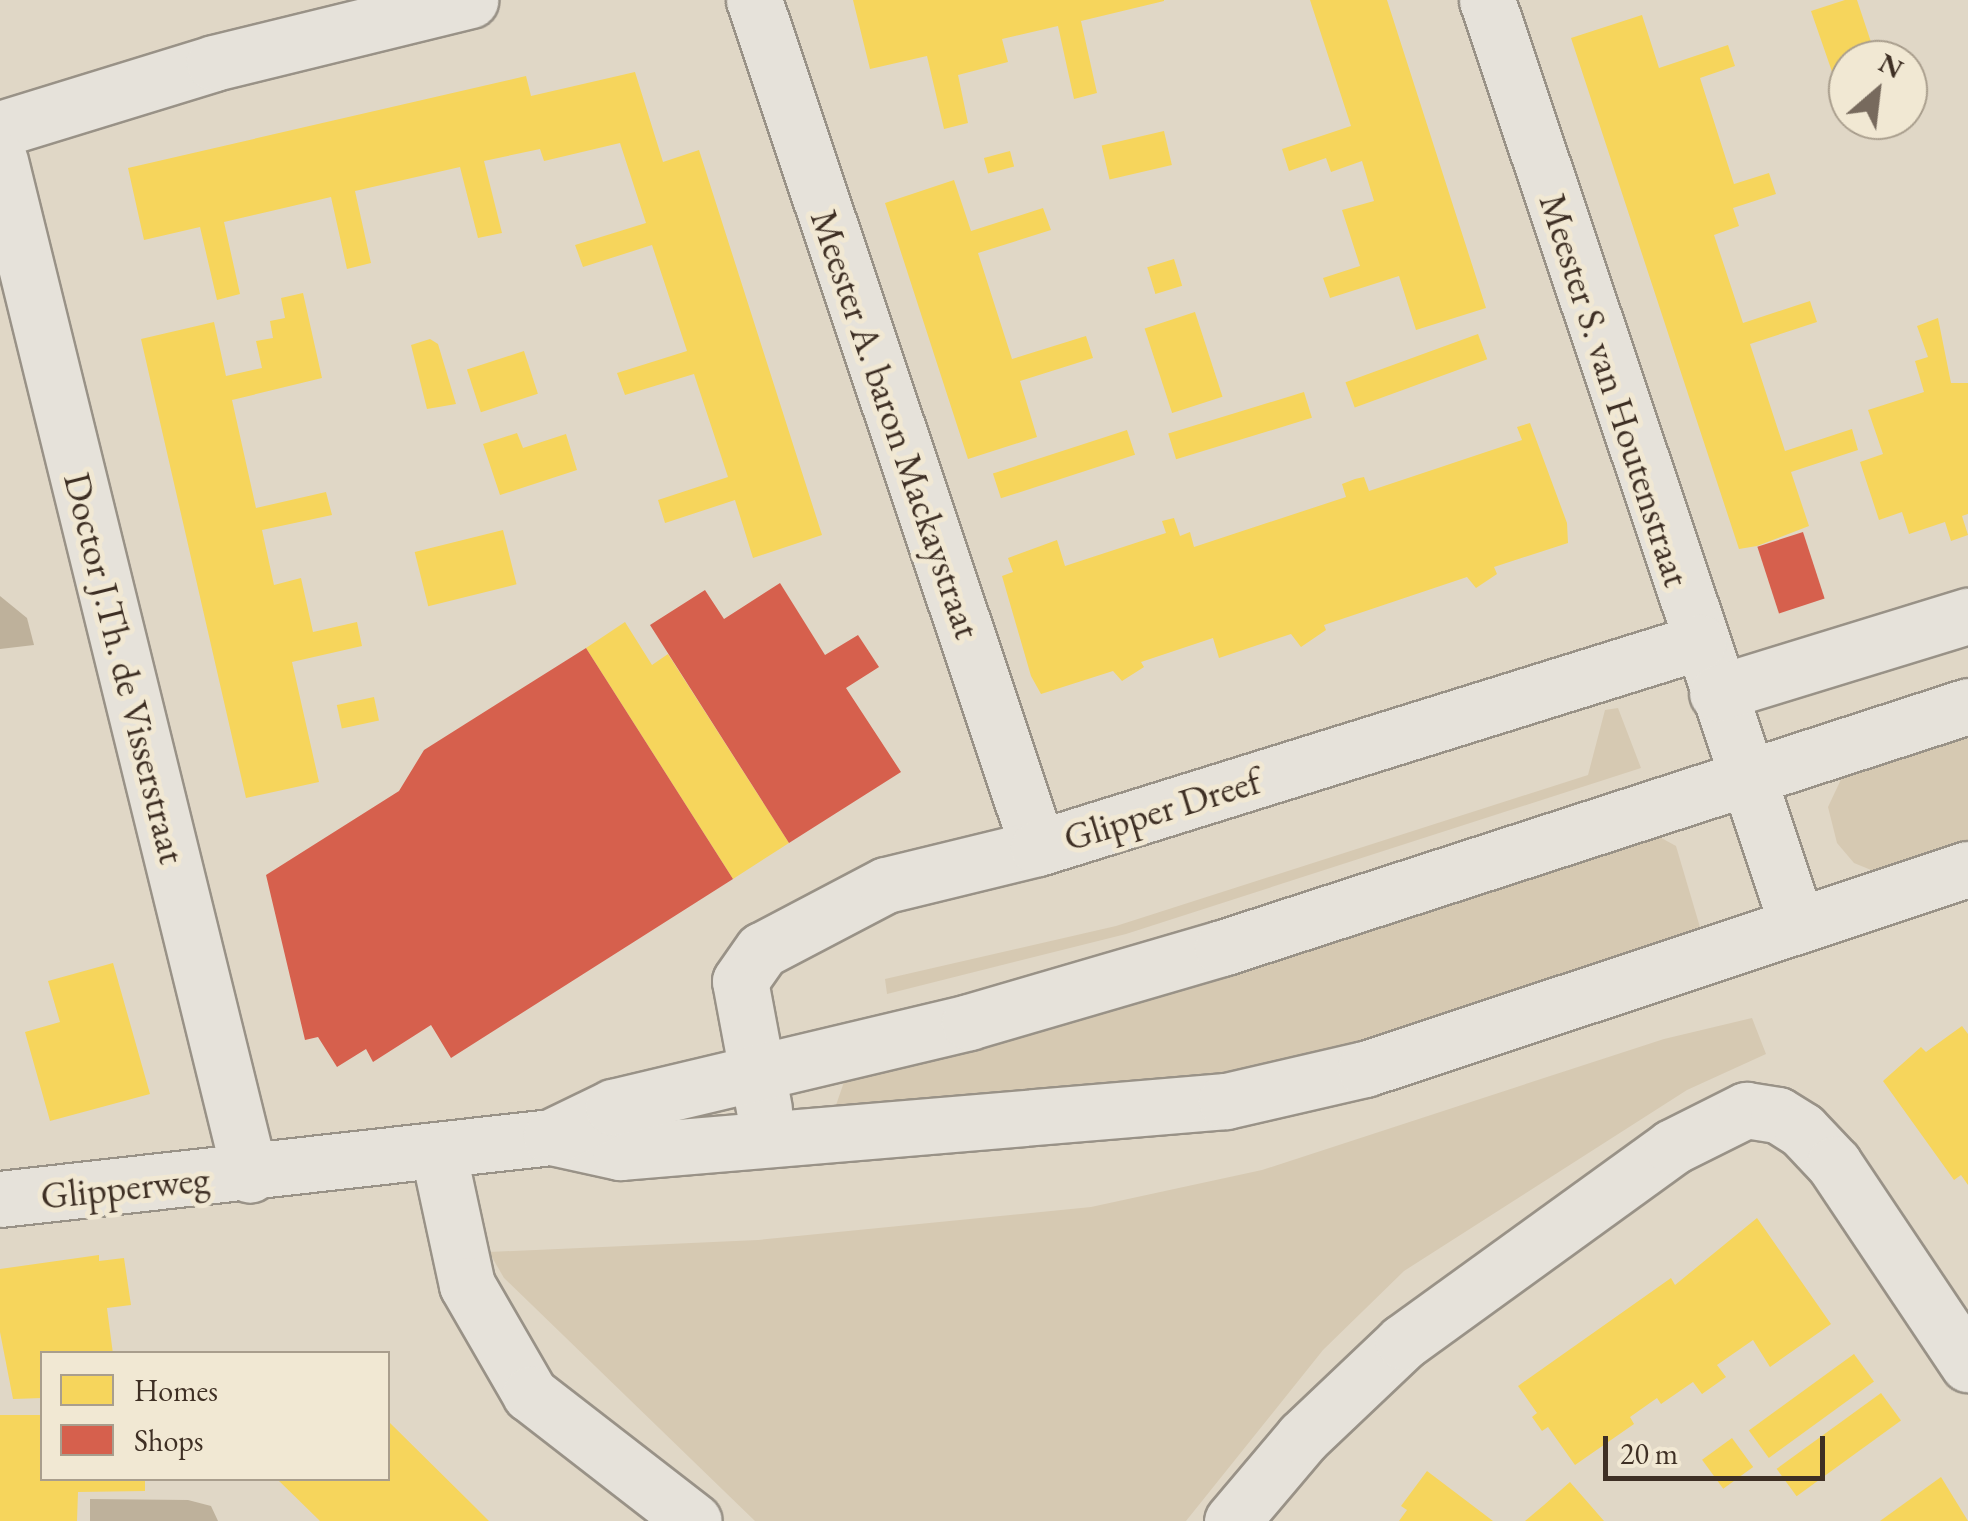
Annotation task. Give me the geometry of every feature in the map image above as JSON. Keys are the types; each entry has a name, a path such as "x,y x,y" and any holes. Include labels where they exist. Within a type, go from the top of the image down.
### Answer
{"street":[{"path":"0,128 214,62 470,0"},
{"name":"Meester A. baron Mackaystraat","path":"754,0 1038,848"},
{"name":"Meester S. van Houtenstraat","path":"1487,0 1746,778"},
{"name":"Doctor J.Th. de Visserstraat","path":"0,162 250,1175"},
{"path":"1717,693 1968,616"},
{"name":"Glipper Dreef","path":"772,1137 754,1077 740,981 762,950 886,885 1038,848 1699,642"},
{"path":"250,1175 551,1137 613,1108 754,1077 1222,948 1968,706"},
{"path":"1746,778 1798,924"},
{"path":"551,1137 620,1152 1226,1101 1365,1069 1968,869"},
{"path":"1232,1521 1303,1436 1403,1342 1672,1147 1746,1110 1778,1116 1802,1130 1834,1164 1968,1364"},
{"path":"438,1151 466,1285 530,1394 694,1521"},
{"name":"Glipperweg","path":"0,1199 250,1175"}],"shaded area":[{"path":"0,596 27,618 34,645 0,649"},
{"path":"1618,708 1641,768 1126,934 887,994 885,979 1116,926 1588,775 1605,710"},
{"path":"1968,720 1968,844 1876,872 1854,863 1837,843 1828,807 1844,773"},
{"path":"1654,834 1676,846 1702,934 1278,1068 834,1111 845,1079"},
{"path":"1752,1018 1766,1054 1687,1090 1404,1271 1323,1350 1186,1521 755,1521 504,1278 489,1252 758,1240 1091,1207 1262,1170 1664,1039"},
{"path":"90,1499 188,1500 211,1506 218,1521 90,1521"}],"building: Homes":[{"path":"853,0 1164,1 1081,21 1097,93 1074,99 1058,26 1002,39 1008,62 958,75 968,123 944,129 927,56 870,69"},
{"path":"1310,0 1387,0 1486,308 1416,330 1399,276 1330,298 1323,278 1360,266 1342,210 1374,201 1362,161 1331,172 1326,158 1289,171 1282,149 1351,126"},
{"path":"1857,0 1870,40 1828,40 1828,60 1811,11"},
{"path":"1642,15 1659,68 1728,45 1735,66 1700,78 1734,184 1769,173 1776,194 1733,208 1739,226 1714,235 1743,323 1810,301 1817,322 1750,344 1785,451 1852,429 1858,450 1791,472 1809,526 1757,546 1739,549 1571,38"},
{"path":"635,72 663,162 699,150 822,535 753,558 735,500 665,523 658,500 728,477 694,374 625,395 617,373 687,351 652,245 583,267 575,245 646,223 620,143 544,161 540,149 484,161 502,233 478,238 460,167 355,191 371,263 347,269 331,197 224,222 240,294 217,300 200,227 144,240 128,168 526,76 531,96"},
{"path":"1164,131 1172,165 1110,179 1102,145"},
{"path":"1010,151 1014,166 988,173 984,158"},
{"path":"954,180 971,231 1043,208 1051,230 978,253 1012,359 1086,336 1093,358 1020,381 1037,437 968,459 885,203"},
{"path":"1174,259 1182,286 1155,294 1147,267"},
{"path":"303,293 322,378 232,400 256,508 326,492 332,515 262,530 274,585 301,578 313,632 357,622 362,646 292,662 319,782 246,798 141,339 214,322 226,376 262,368 256,341 273,338 270,321 285,318 281,298"},
{"path":"1195,312 1223,397 1172,413 1145,328"},
{"path":"1938,318 1951,383 1968,383 1968,514 1962,516 1968,535 1951,541 1945,522 1909,534 1902,512 1879,520 1860,462 1883,454 1868,410 1924,392 1915,361 1928,357 1917,326"},
{"path":"1478,334 1487,359 1355,408 1346,382"},
{"path":"430,339 438,344 456,404 427,409 411,345"},
{"path":"524,351 538,394 481,412 467,370"},
{"path":"1304,392 1312,418 1176,459 1168,434"},
{"path":"1530,423 1567,523 1568,543 1494,567 1497,574 1476,588 1467,577 1324,625 1326,630 1301,647 1291,634 1219,658 1213,638 1141,662 1144,667 1122,681 1113,671 1041,694 1031,676 1002,576 1013,572 1008,558 1057,540 1065,566 1166,533 1162,521 1174,518 1180,536 1190,532 1194,547 1346,497 1342,484 1355,479 1364,477 1369,491 1522,440 1517,427"},
{"path":"1127,430 1135,455 1001,498 993,474"},
{"path":"517,433 523,448 566,434 577,470 500,495 483,444"},
{"path":"503,530 517,584 428,606 415,552"},
{"path":"625,622 652,665 668,654 789,843 733,879 586,648"},
{"path":"374,697 379,720 342,728 337,705"},
{"path":"113,963 150,1094 50,1121 25,1032 60,1022 48,981"},
{"path":"1962,1026 1968,1034 1968,1185 1961,1175 1954,1180 1883,1081 1921,1047 1926,1052"},
{"path":"1757,1218 1831,1324 1770,1367 1753,1340 1717,1365 1726,1377 1702,1394 1693,1382 1661,1404 1657,1398 1630,1417 1634,1424 1575,1465 1548,1427 1542,1431 1532,1417 1537,1413 1518,1386 1671,1278 1675,1285"},
{"path":"99,1255 99,1261 124,1258 131,1305 107,1308 113,1351 40,1351 40,1398 13,1399 0,1332 0,1269"},
{"path":"1854,1354 1874,1382 1769,1458 1749,1430"},
{"path":"1881,1393 1901,1421 1797,1496 1777,1469"},
{"path":"0,1415 40,1415 40,1481 145,1481 145,1491 78,1492 77,1521 0,1521"},
{"path":"390,1423 489,1521 320,1521 279,1481 390,1481"},
{"path":"1732,1438 1753,1467 1723,1489 1702,1460"},
{"path":"1427,1471 1493,1521 1399,1521 1407,1510 1401,1506"},
{"path":"1941,1477 1968,1521 1880,1521"},
{"path":"1570,1482 1604,1521 1525,1521 1544,1505"}],"building: Shops":[{"path":"1803,532 1825,599 1779,613 1757,547"},
{"path":"780,583 825,655 858,635 879,667 846,688 901,772 789,843 650,625 705,590 724,619"},
{"path":"586,648 733,879 451,1058 431,1025 373,1062 366,1049 337,1067 318,1037 305,1040 266,875 399,791 424,750"}]}
